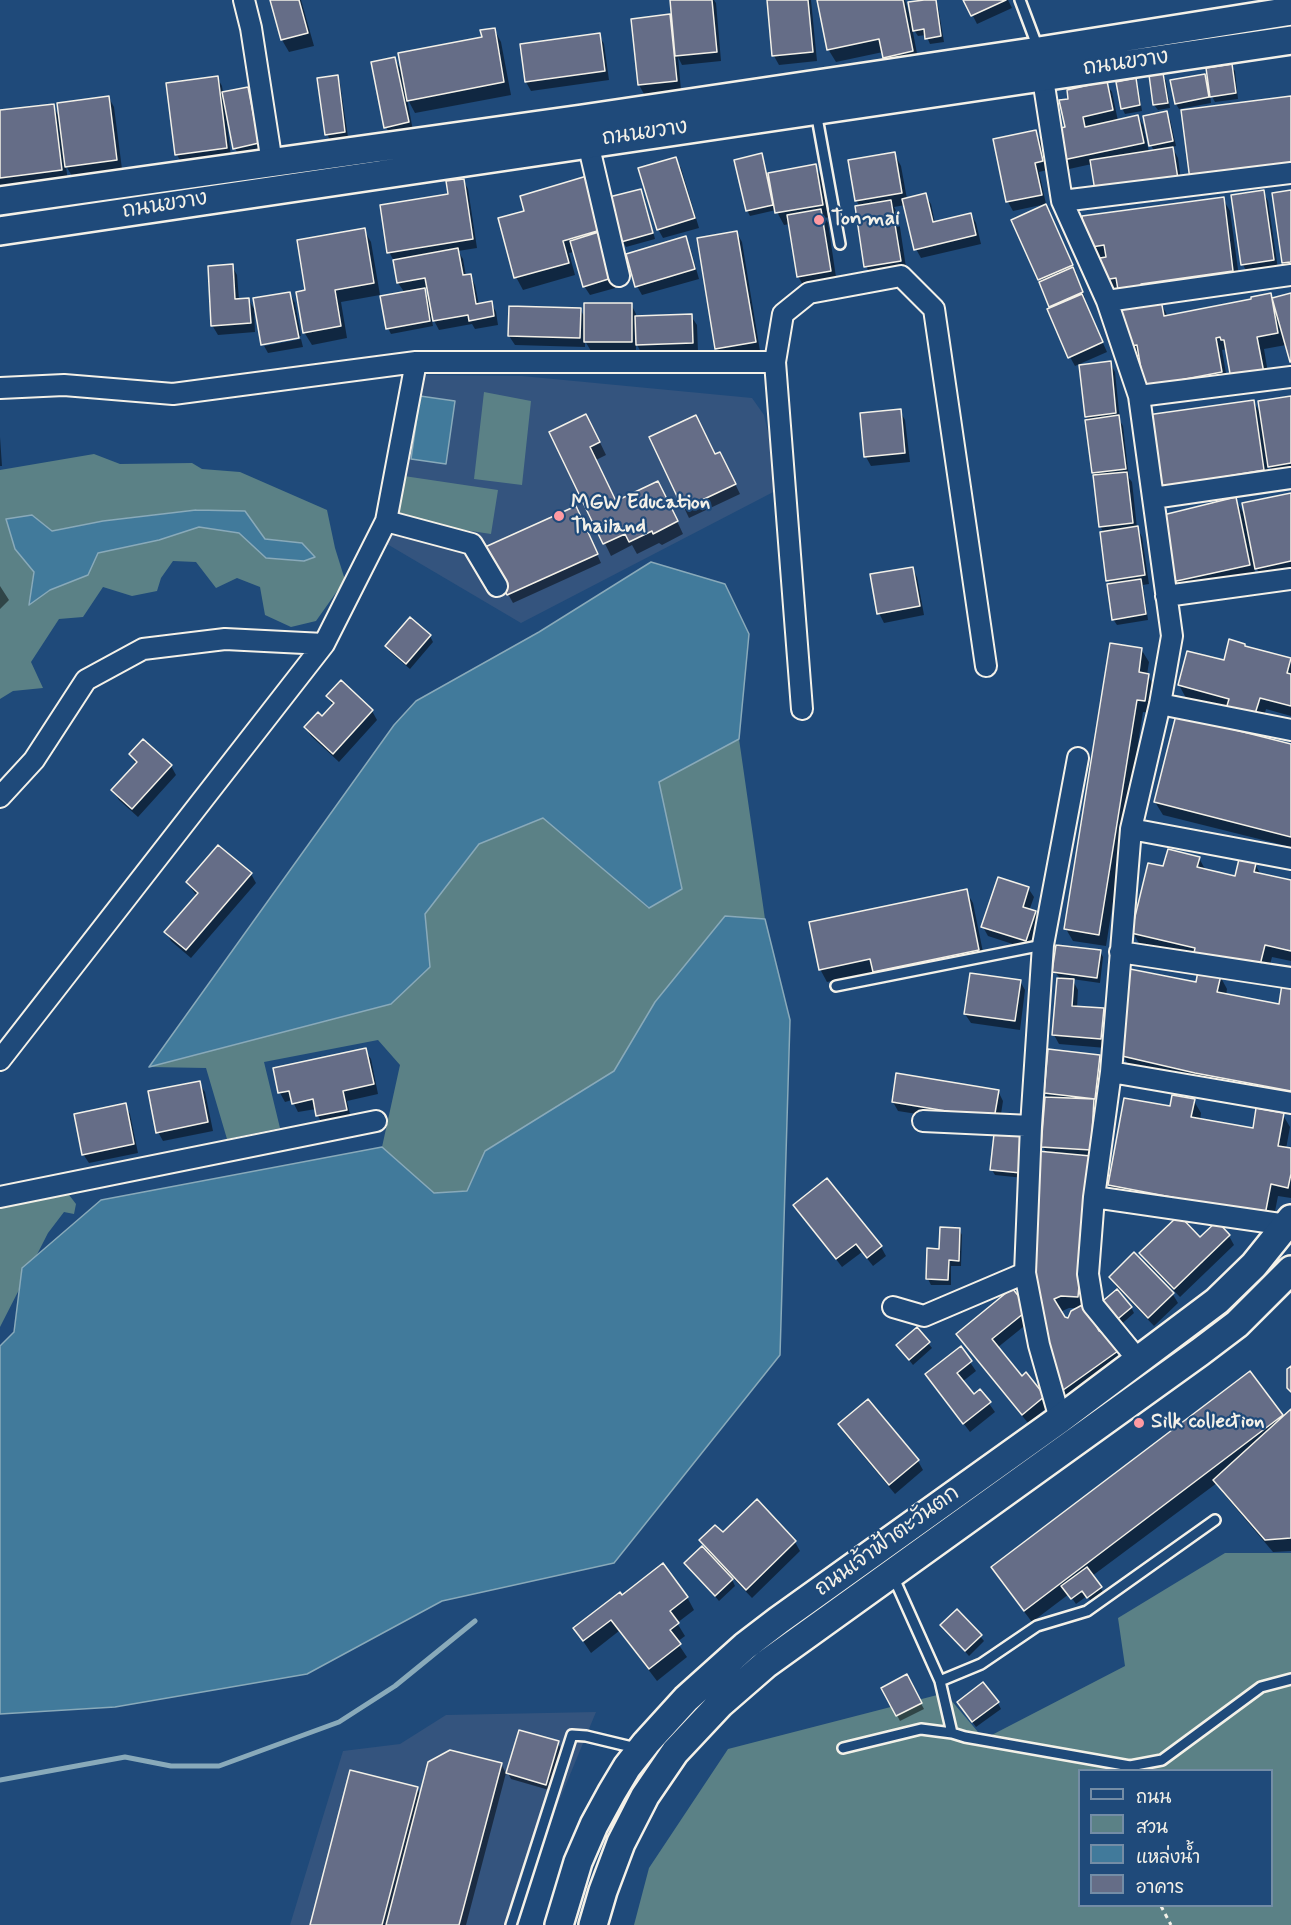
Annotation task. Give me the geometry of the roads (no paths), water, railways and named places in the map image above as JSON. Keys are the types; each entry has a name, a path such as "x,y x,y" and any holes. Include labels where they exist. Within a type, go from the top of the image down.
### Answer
{"main road":[{"name":"ถนนขวาง","path":"0,231 816,110 1291,11"},
{"name":"ถนนขวาง","path":"0,201 356,151 1041,64 1290,45"},
{"path":"356,151 357,177"},
{"name":"ถนนเจ้าฟ้าตะวันตก","path":"559,1925 578,1862 594,1825 627,1767 686,1700 779,1620 1060,1419 1236,1284 1266,1252 1289,1222"},
{"name":"ถนนเจ้าฟ้าตะวันตก","path":"593,1925 603,1891 632,1819 658,1774 697,1727 743,1683 766,1664 1200,1352 1237,1324 1291,1270"}],"street":[{"path":"244,0 251,27 272,163"},
{"path":"1041,64 1062,201 1107,301 1139,396 1172,636 1160,704 1131,829 1111,1072 1094,1197 1088,1274 1094,1305 1138,1361"},
{"path":"588,142 619,276"},
{"path":"1062,201 1291,173"},
{"path":"802,709 775,362 783,314 809,293 901,276 934,309 986,666"},
{"path":"1107,301 1291,276"},
{"path":"0,1060 324,644 386,521 416,362"},
{"path":"0,387 64,385 173,394 416,362 775,362"},
{"path":"1139,396 1291,377"},
{"path":"1153,498 1291,477"},
{"path":"386,521 472,544 497,586"},
{"path":"1166,596 1291,579"},
{"path":"0,797 34,760 86,680 143,649 225,639 324,644"},
{"path":"1160,704 1291,730"},
{"path":"1060,1419 1039,1345 1025,1273 1031,1126 1043,945 1078,758"},
{"path":"1131,829 1291,859"},
{"path":"1120,952 1291,978"},
{"path":"1111,1072 1291,1103"},
{"path":"0,1197 376,1121"},
{"path":"923,1121 1031,1126"},
{"path":"1094,1197 1289,1222"},
{"path":"893,1307 924,1316 1025,1273"}],"lane":[{"path":"1020,0 1041,64"},
{"path":"816,110 840,244"},
{"path":"836,986 1043,945"},
{"path":"940,1681 981,1664 1037,1626 1087,1611 1215,1520"},
{"path":"892,1573 940,1681 952,1733"},
{"path":"843,1748 921,1729 1130,1766 1162,1760 1261,1687 1291,1679"},
{"path":"511,1925 572,1734 642,1749"}],"water":[{"path":"420,396 455,401 446,464 411,459"},
{"path":"196,510 245,511 265,539 302,543 315,557 304,561 266,558 239,533 199,527 159,540 98,553 88,575 50,590 29,605 34,572 15,549 6,519 32,515 52,531 103,521"},
{"path":"651,562 725,584 749,634 739,739 659,782 682,889 649,908 543,818 479,844 425,914 430,967 391,1004 149,1067 394,725 416,701 539,632"},
{"path":"725,916 765,919 790,1020 780,1355 614,1563 442,1601 307,1674 115,1707 0,1714 0,1346 14,1332 22,1268 101,1200 382,1147 434,1193 467,1191 485,1151 614,1071 655,1002"}],"waterway":[{"path":"0,1780 125,1757 171,1766 219,1766 339,1722 395,1686 475,1621"}],"place":[{"name":"Tonmai","path":"819,220"},
{"name":"MGW Education Thailand","path":"559,516"},
{"name":"Silk collection","path":"1139,1423"}]}
